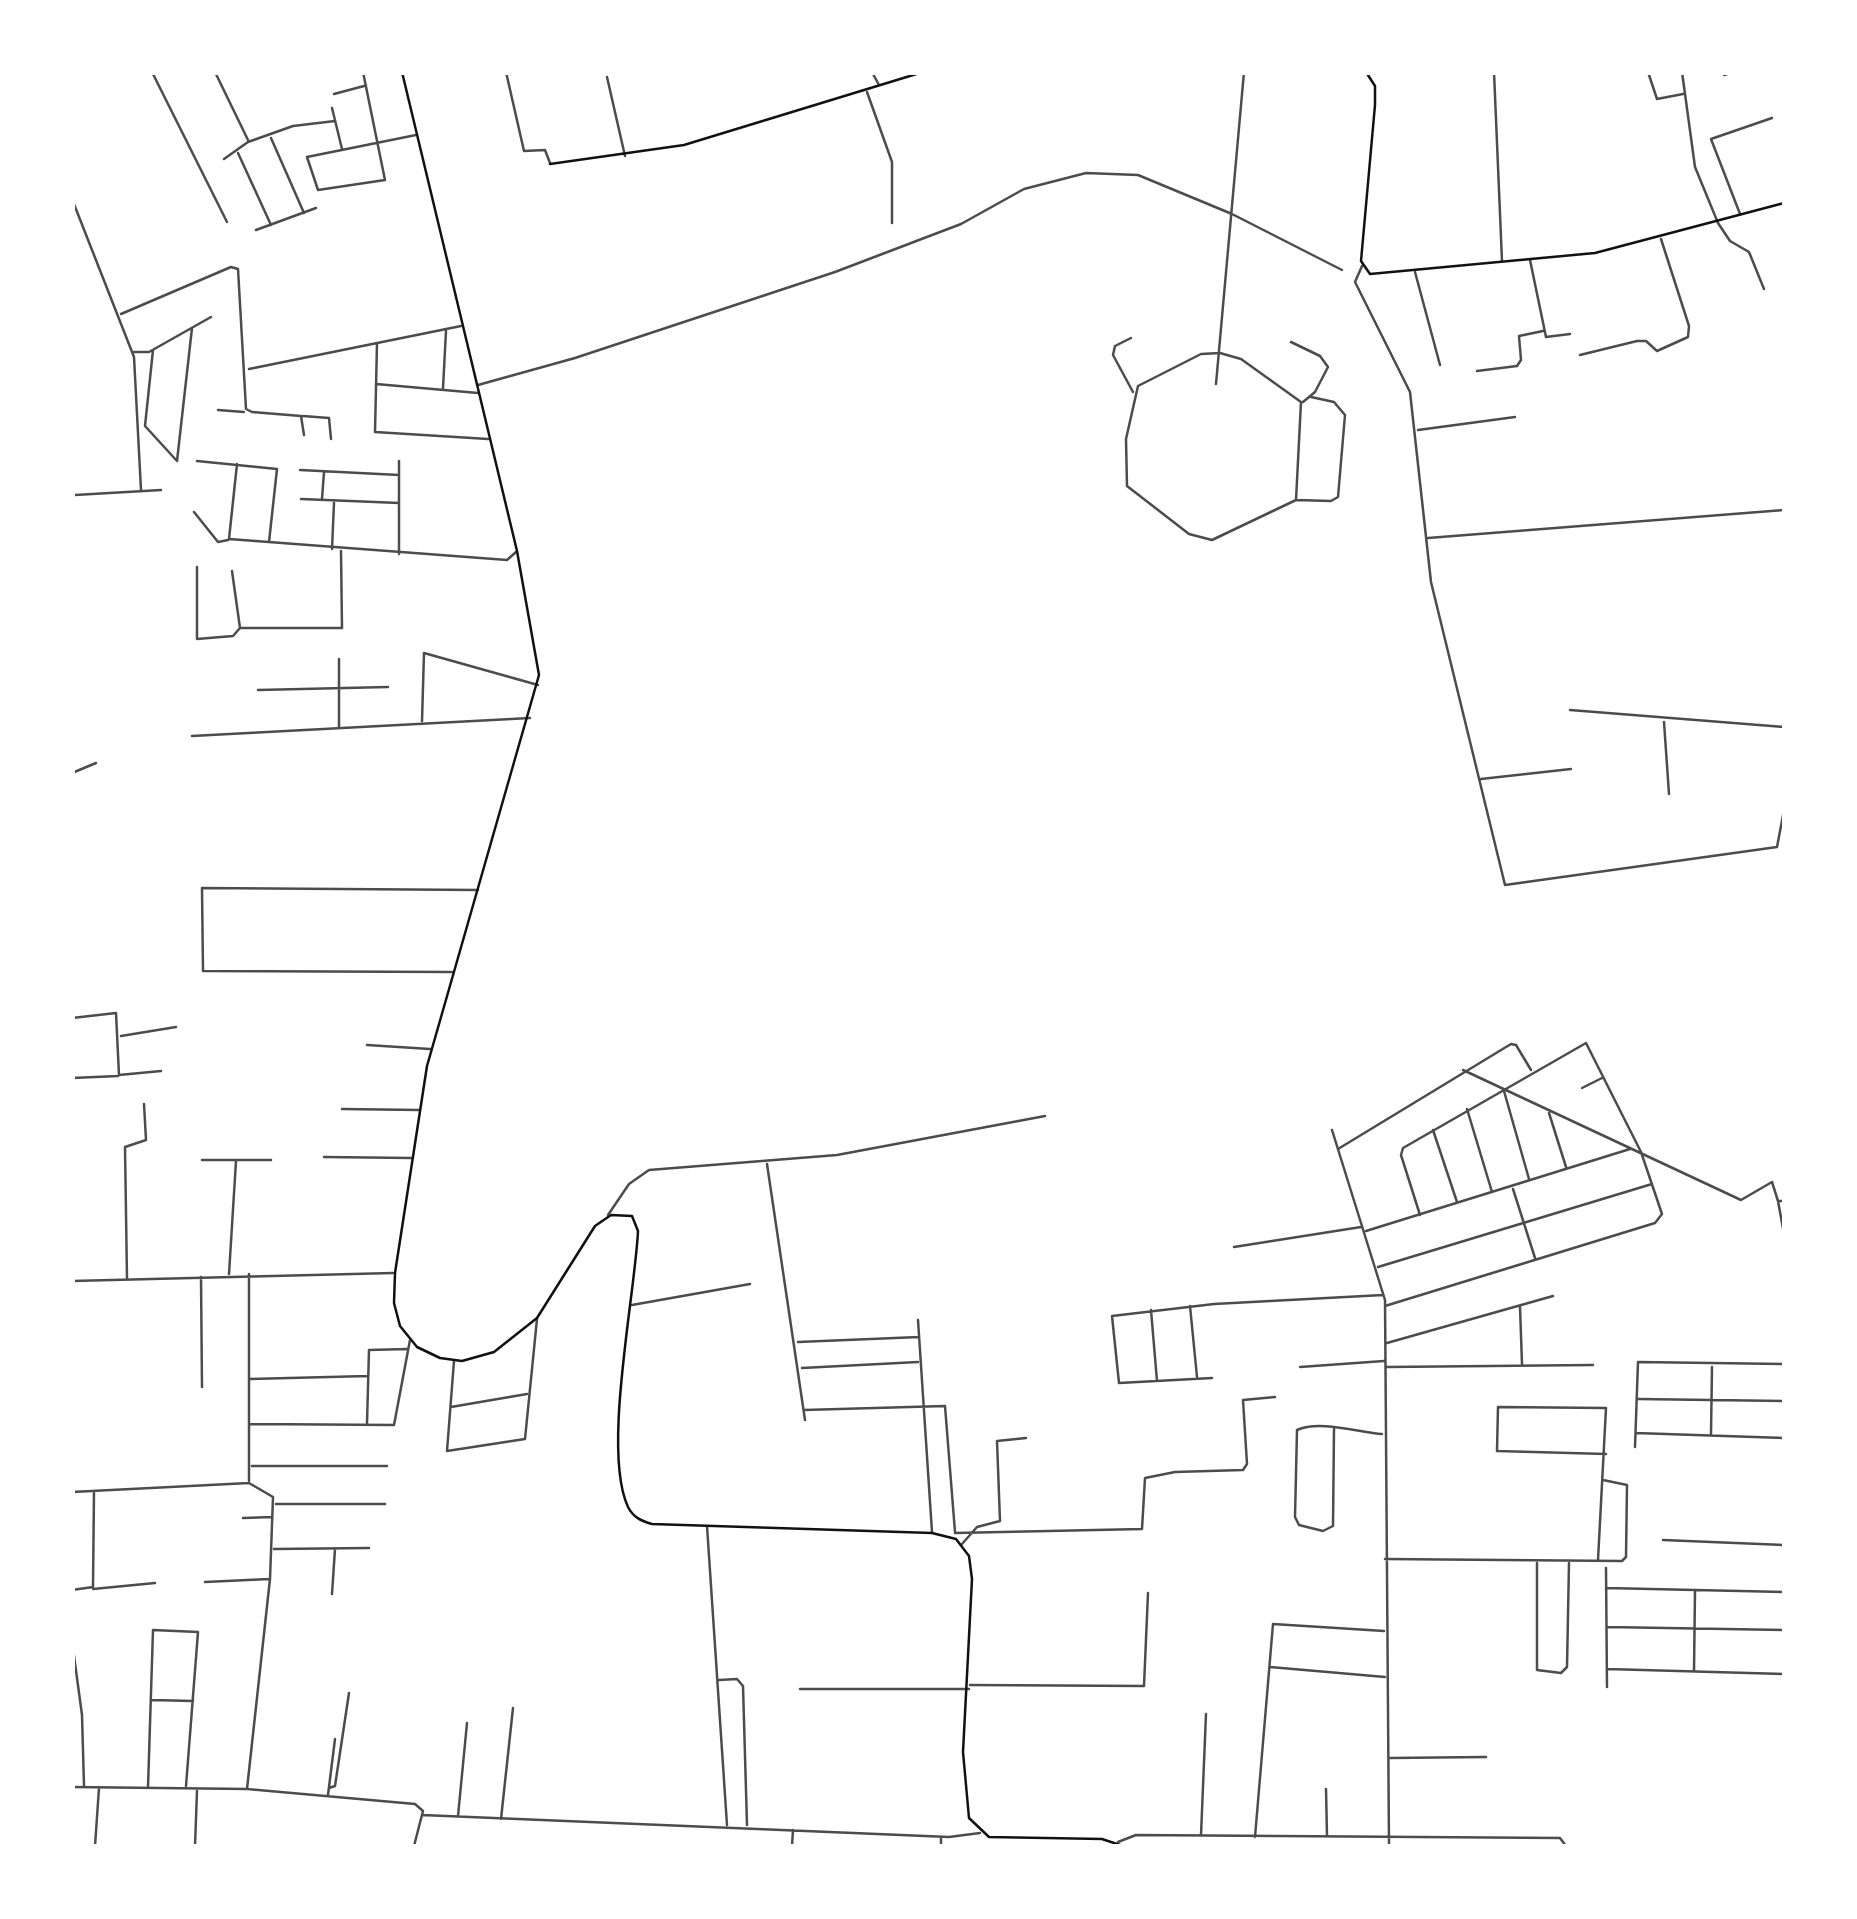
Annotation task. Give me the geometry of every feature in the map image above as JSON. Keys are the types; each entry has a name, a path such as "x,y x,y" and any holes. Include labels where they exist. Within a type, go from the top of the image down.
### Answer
{"main road":[{"path":"402,72 518,551 539,662 530,718 431,1049 395,1273 396,1315 410,1340 424,1352 454,1361 494,1352 537,1318 581,1244 608,1216 628,1214 638,1225 620,1416 626,1502 633,1514 644,1522 932,1533 956,1539 962,1544 972,1580 970,1687 963,1752 969,1818 980,1834 998,1838 1118,1842 1123,1846"},
{"path":"550,164 684,145 924,72"},
{"path":"1366,72 1376,94 1362,266 1370,274 1595,253 1661,239 1784,203"}],"street":[{"path":"152,72 227,222"},
{"path":"215,72 248,142"},
{"path":"364,72 377,143 385,180 318,190 307,157 377,143 418,135"},
{"path":"506,72 524,151 544,150 550,164"},
{"path":"872,72 880,86"},
{"path":"1216,384 1244,72"},
{"path":"1494,72 1502,262"},
{"path":"1648,72 1657,99 1685,94"},
{"path":"1682,72 1693,161 1718,223 1730,240 1748,252 1764,288"},
{"path":"1724,74 1734,72"},
{"path":"607,78 625,156"},
{"path":"334,94 366,85"},
{"path":"866,90 892,162 892,223"},
{"path":"332,108 342,150"},
{"path":"1741,216 1711,139 1772,118"},
{"path":"224,159 248,142 298,124 335,121"},
{"path":"270,137 304,213"},
{"path":"238,152 271,225"},
{"path":"478,385 575,358 822,277 961,224 1024,189 1104,172 1138,174 1232,214 1342,270"},
{"path":"72,198 132,352 141,490"},
{"path":"256,230 316,208"},
{"path":"1580,355 1642,340 1657,351 1688,337 1688,322 1661,239"},
{"path":"1530,260 1549,338 1570,334"},
{"path":"1362,266 1356,271 1356,282 1405,378 1416,430 1433,593 1503,881 1510,887 1777,848 1784,810"},
{"path":"120,314 236,268 242,282 246,407 252,412"},
{"path":"1415,271 1440,365"},
{"path":"132,352 153,350 211,317"},
{"path":"246,369 463,326"},
{"path":"153,350 145,426 177,461 192,328"},
{"path":"443,389 446,329"},
{"path":"1477,371 1516,366 1521,360 1520,336 1545,330"},
{"path":"1131,338 1119,342 1113,356 1134,393"},
{"path":"377,341 373,427 379,434 489,439"},
{"path":"1291,342 1326,361 1326,374 1311,397 1301,402"},
{"path":"1301,402 1240,359 1220,353 1201,354 1151,378 1134,393 1126,439 1127,486 1189,534 1204,541 1219,538 1296,500 1330,502 1340,492 1345,415 1334,402 1311,397"},
{"path":"376,384 479,393"},
{"path":"1296,500 1301,402"},
{"path":"218,410 329,418 332,439"},
{"path":"300,416 304,435"},
{"path":"1416,430 1516,417"},
{"path":"197,461 277,468 269,544"},
{"path":"398,461 400,554"},
{"path":"229,539 237,464"},
{"path":"300,470 399,475"},
{"path":"322,500 324,471"},
{"path":"75,495 161,490"},
{"path":"300,499 399,504"},
{"path":"332,550 334,501"},
{"path":"1426,538 1784,510"},
{"path":"194,512 218,542 229,539 332,550 507,560 518,551"},
{"path":"240,628 342,628 341,550"},
{"path":"198,568 195,637 234,636 240,628 232,570"},
{"path":"422,723 424,653 538,685"},
{"path":"339,658 340,728"},
{"path":"258,690 388,687"},
{"path":"1570,710 1784,727"},
{"path":"192,736 530,718"},
{"path":"1664,720 1669,794"},
{"path":"72,773 96,763"},
{"path":"1479,780 1570,769"},
{"path":"452,972 203,970 202,888 478,890"},
{"path":"72,1018 116,1013 119,1076"},
{"path":"120,1036 176,1027"},
{"path":"1386,1306 1658,1221 1662,1214 1641,1152 1586,1043 1467,1108 1401,1151 1420,1215"},
{"path":"1338,1149 1462,1070 1514,1044 1532,1071"},
{"path":"367,1045 431,1049"},
{"path":"72,1078 161,1070"},
{"path":"1462,1070 1741,1200 1772,1182 1784,1231"},
{"path":"1582,1088 1603,1077"},
{"path":"1504,1091 1530,1180"},
{"path":"127,1280 125,1147 146,1140 144,1104"},
{"path":"1467,1108 1493,1193"},
{"path":"342,1109 419,1110"},
{"path":"1548,1110 1567,1168"},
{"path":"608,1216 629,1184 648,1170 766,1163 848,1153 1045,1116"},
{"path":"1332,1130 1386,1306 1385,1678 1389,1846"},
{"path":"1433,1130 1457,1204"},
{"path":"1234,1248 1364,1229 1420,1215 1632,1148"},
{"path":"324,1157 412,1158"},
{"path":"202,1160 271,1160"},
{"path":"229,1275 236,1161"},
{"path":"766,1163 797,1342 805,1420"},
{"path":"1376,1267 1652,1184"},
{"path":"1512,1187 1535,1260"},
{"path":"1778,1201 1784,1201"},
{"path":"72,1282 249,1274 395,1273"},
{"path":"249,1274 249,1482"},
{"path":"201,1276 202,1388"},
{"path":"632,1305 750,1284"},
{"path":"1212,1378 1119,1384 1112,1316 1190,1306 1385,1294"},
{"path":"1386,1344 1553,1296"},
{"path":"1520,1304 1522,1365"},
{"path":"1190,1306 1197,1379"},
{"path":"1151,1310 1157,1382"},
{"path":"454,1361 450,1453 526,1439 537,1318"},
{"path":"918,1320 932,1533"},
{"path":"797,1342 919,1336"},
{"path":"250,1424 391,1426 396,1422 410,1340"},
{"path":"367,1425 371,1348 408,1349"},
{"path":"800,1368 920,1362"},
{"path":"1635,1447 1638,1362 1784,1364"},
{"path":"1710,1436 1712,1364"},
{"path":"1300,1367 1593,1365"},
{"path":"250,1379 368,1376"},
{"path":"450,1408 530,1393"},
{"path":"955,1532 1142,1529 1148,1476 1243,1470 1247,1464 1244,1400 1275,1397"},
{"path":"1637,1398 1784,1400"},
{"path":"804,1410 943,1404 956,1539"},
{"path":"1598,1560 1601,1480 1606,1454 1604,1407 1504,1405 1496,1410 1496,1449 1500,1453 1606,1454"},
{"path":"1334,1429 1333,1526 1328,1532 1299,1525 1295,1516 1294,1440 1301,1427 1334,1429 1385,1435"},
{"path":"1636,1433 1784,1438"},
{"path":"962,1544 977,1526 997,1523 1001,1517 997,1442 1026,1438"},
{"path":"250,1466 387,1466"},
{"path":"1386,1559 1620,1562 1626,1557 1627,1485 1601,1480"},
{"path":"72,1492 249,1482 272,1495 273,1549 247,1789"},
{"path":"92,1590 94,1491"},
{"path":"274,1504 385,1504"},
{"path":"243,1518 274,1517"},
{"path":"708,1526 728,1826"},
{"path":"1663,1540 1784,1544"},
{"path":"332,1594 335,1548"},
{"path":"273,1549 368,1548"},
{"path":"1537,1561 1537,1670 1561,1673 1568,1667 1568,1561"},
{"path":"1606,1568 1607,1686"},
{"path":"206,1582 270,1579"},
{"path":"72,1590 155,1583"},
{"path":"1606,1588 1784,1592"},
{"path":"1694,1589 1694,1672"},
{"path":"800,1688 1144,1686 1148,1593"},
{"path":"1256,1837 1268,1667 1275,1622 1386,1632"},
{"path":"1606,1627 1784,1630"},
{"path":"148,1788 153,1630 198,1632 186,1789"},
{"path":"72,1641 84,1787"},
{"path":"1268,1667 1385,1678"},
{"path":"1607,1669 1784,1676"},
{"path":"718,1680 737,1679 743,1686 747,1827"},
{"path":"329,1788 335,1786 349,1693"},
{"path":"151,1700 193,1701"},
{"path":"501,1821 513,1708"},
{"path":"1200,1836 1206,1714"},
{"path":"458,1818 468,1723"},
{"path":"328,1796 335,1739"},
{"path":"1784,1742 1784,1846"},
{"path":"1388,1758 1486,1756"},
{"path":"72,1787 247,1789 416,1804 422,1808 422,1816 414,1846"},
{"path":"95,1846 99,1788"},
{"path":"1326,1789 1327,1838"},
{"path":"195,1846 198,1790"},
{"path":"422,1816 950,1837 980,1834"},
{"path":"792,1829 792,1846"},
{"path":"941,1846 942,1836"},
{"path":"1118,1842 1136,1836 1554,1837 1564,1840 1566,1846"},
{"path":"949,1846 950,1837"}]}
